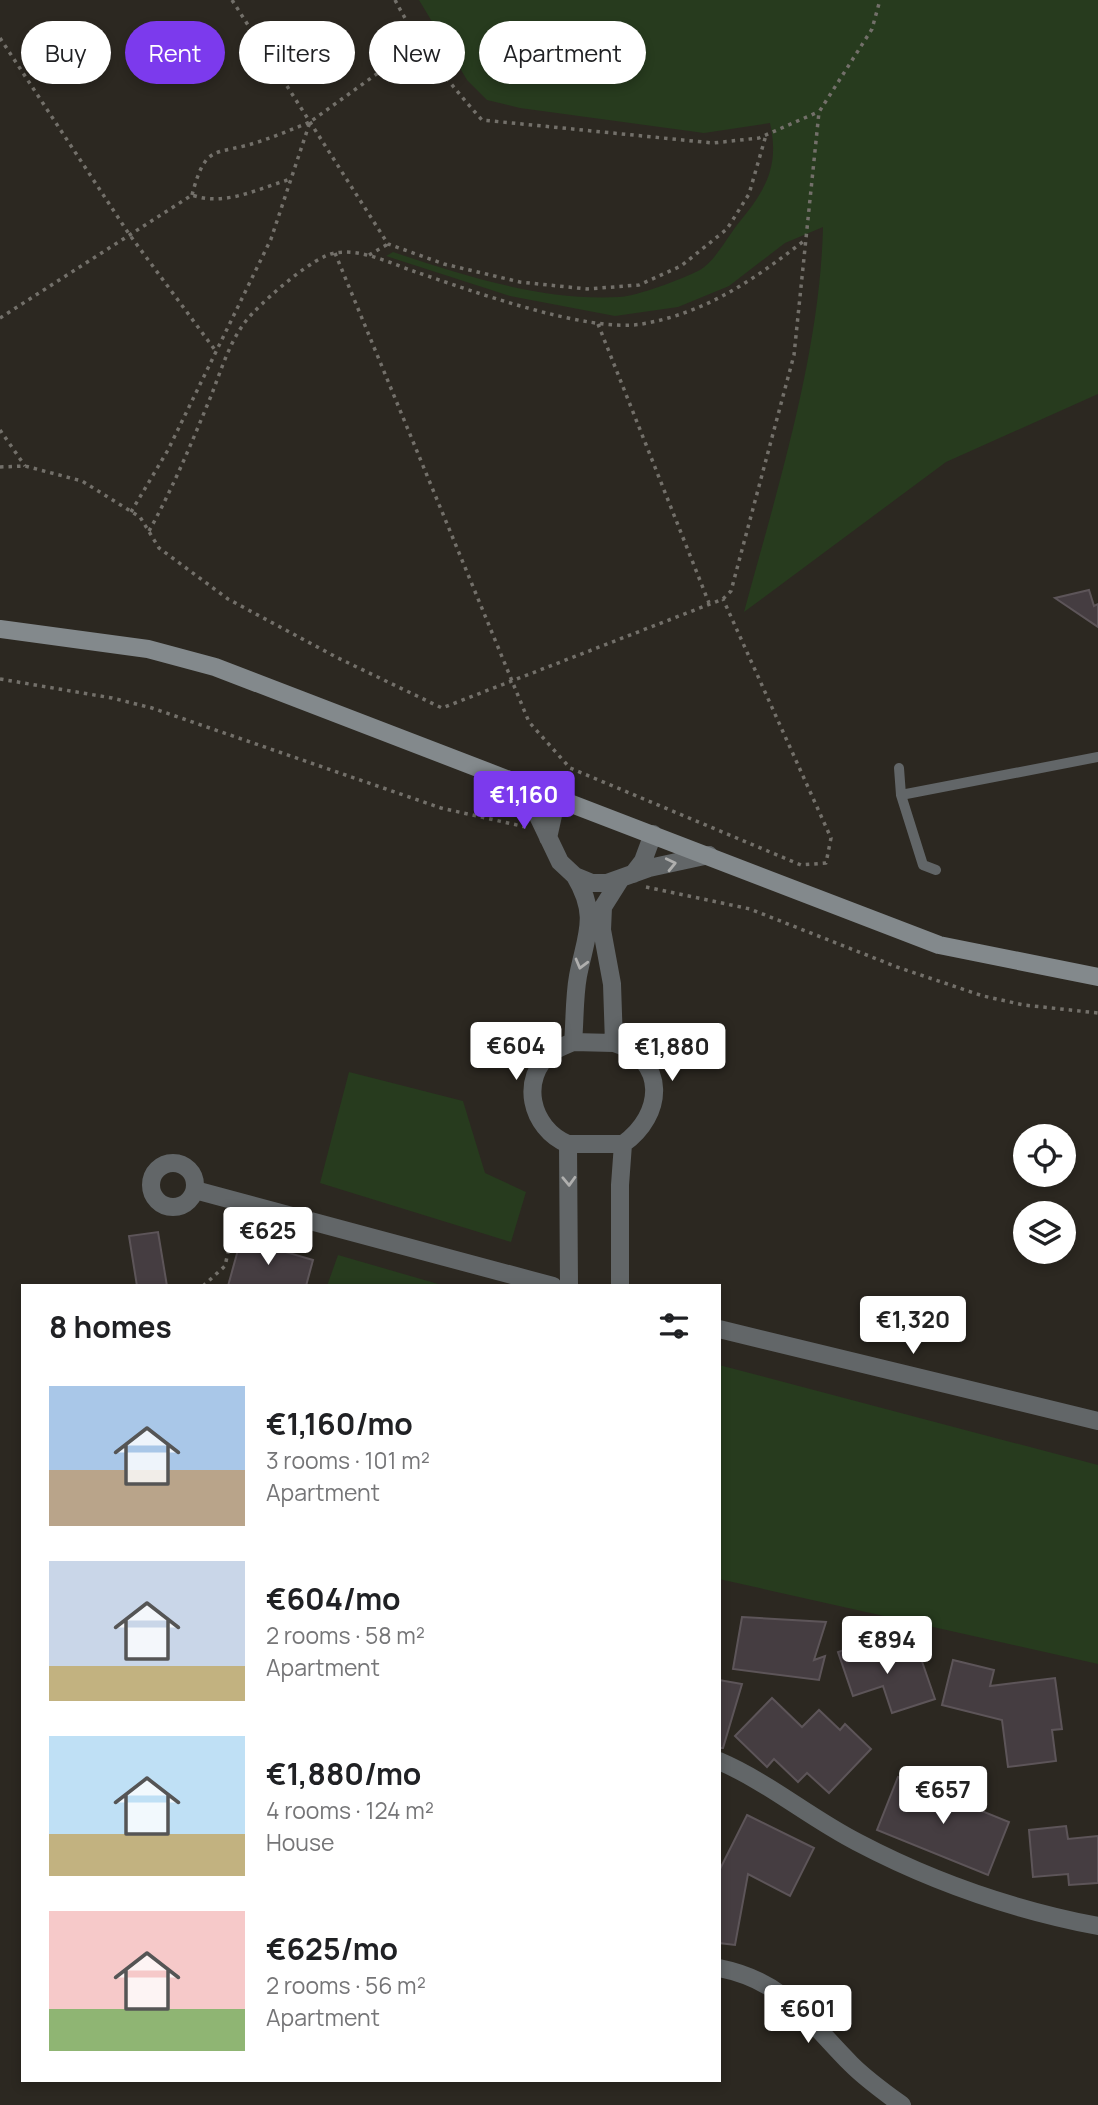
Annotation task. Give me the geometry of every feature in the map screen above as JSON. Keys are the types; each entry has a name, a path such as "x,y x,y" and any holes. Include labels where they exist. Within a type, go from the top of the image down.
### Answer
{"main road":[{"path":"0,629 148,649 215,667 939,945 1098,977"}],"street":[{"path":"515,783 538,816 540,836 575,876 589,909 590,934 578,976 573,1042"},
{"path":"540,836 556,797"},
{"path":"614,1043 612,984 602,930 603,907 630,880 643,861 653,834"},
{"path":"575,876 592,883 630,880 709,855"},
{"path":"573,1042 614,1043 629,1047 642,1058 651,1073 654,1091 647,1122 623,1144 568,1144 558,1140 537,1119 533,1099 536,1073 551,1053 573,1042"},
{"path":"568,1144 569,1284"},
{"path":"620,1284 620,1185 623,1144"},
{"path":"195,1190 546,1284"},
{"path":"721,1329 1098,1422"},
{"path":"721,1762 856,1842 963,1891 1042,1915 1098,1926"},
{"path":"721,1969 758,1980 785,1995 853,2066 902,2105"}],"lane":[{"path":"901,795 1098,757"},
{"path":"899,768 901,795 923,864 936,870"},
{"path":"1059,969 1098,967"}],"path":[{"path":"232,0 388,244 444,264 520,282 587,289 639,285 681,266 727,229 749,194 766,135"},
{"path":"395,0 408,21"},
{"path":"0,467 25,466 82,481 140,517 159,548 228,599 336,657 442,708 723,599 731,591 794,355 818,112 872,29 880,0"},
{"path":"0,38 129,234 216,351"},
{"path":"0,318 192,195 199,167 213,153 255,143 310,122 369,79"},
{"path":"451,84 482,120 597,129 713,143 766,135 818,112"},
{"path":"131,512 168,450 271,239 310,122"},
{"path":"192,195 205,200 234,198 291,179"},
{"path":"149,531 171,491 233,343 252,313 318,260 335,253 369,256 444,281 598,324 640,324 691,312 749,283 805,240"},
{"path":"369,256 388,244"},
{"path":"335,253 530,722 570,768 800,865 816,866 826,863 831,838 723,599"},
{"path":"598,324 709,603"},
{"path":"0,430 25,466"},
{"path":"0,679 112,698 152,708 442,808 526,826 540,836"},
{"path":"630,880 750,909 897,967 983,996 1024,1005 1098,1013"},
{"path":"205,1284 225,1266 240,1200"}],"green space":[{"path":"419,0 1098,0 1098,394 946,462 744,612 795,421 814,324 823,227 785,243 729,286 678,307 615,316 510,296 386,256 393,252 476,278 533,291 590,297 637,294 692,274 715,256 755,201 768,178 773,153 770,123 704,133 520,108 487,100 465,77 465,21 432,21"},
{"path":"349,1072 463,1101 485,1173 526,1192 511,1242 320,1183"},
{"path":"338,1255 438,1284 328,1284"},
{"path":"721,1366 1098,1465 1098,1664 721,1579"}],"building":[{"path":"1089,590 1094,606 1098,604 1098,627 1055,598"},
{"path":"158,1232 167,1284 137,1284 129,1236"},
{"path":"241,1239 313,1260 307,1284 229,1284"},
{"path":"742,1617 826,1622 814,1660 825,1656 819,1680 733,1669"},
{"path":"873,1640 881,1663 918,1650 935,1699 892,1713 883,1686 853,1696 838,1652"},
{"path":"953,1660 994,1670 990,1686 1055,1678 1062,1729 1052,1730 1056,1761 1008,1767 1002,1720 942,1705"},
{"path":"721,1680 742,1684 721,1748"},
{"path":"772,1698 802,1727 819,1710 840,1730 845,1724 871,1749 829,1793 807,1773 798,1782 774,1759 767,1767 735,1736"},
{"path":"898,1777 1009,1822 988,1875 877,1830"},
{"path":"747,1815 814,1848 790,1896 748,1874 735,1945 721,1943 721,1867"},
{"path":"1066,1826 1068,1839 1098,1836 1098,1883 1069,1885 1068,1874 1033,1877 1029,1830"}]}
